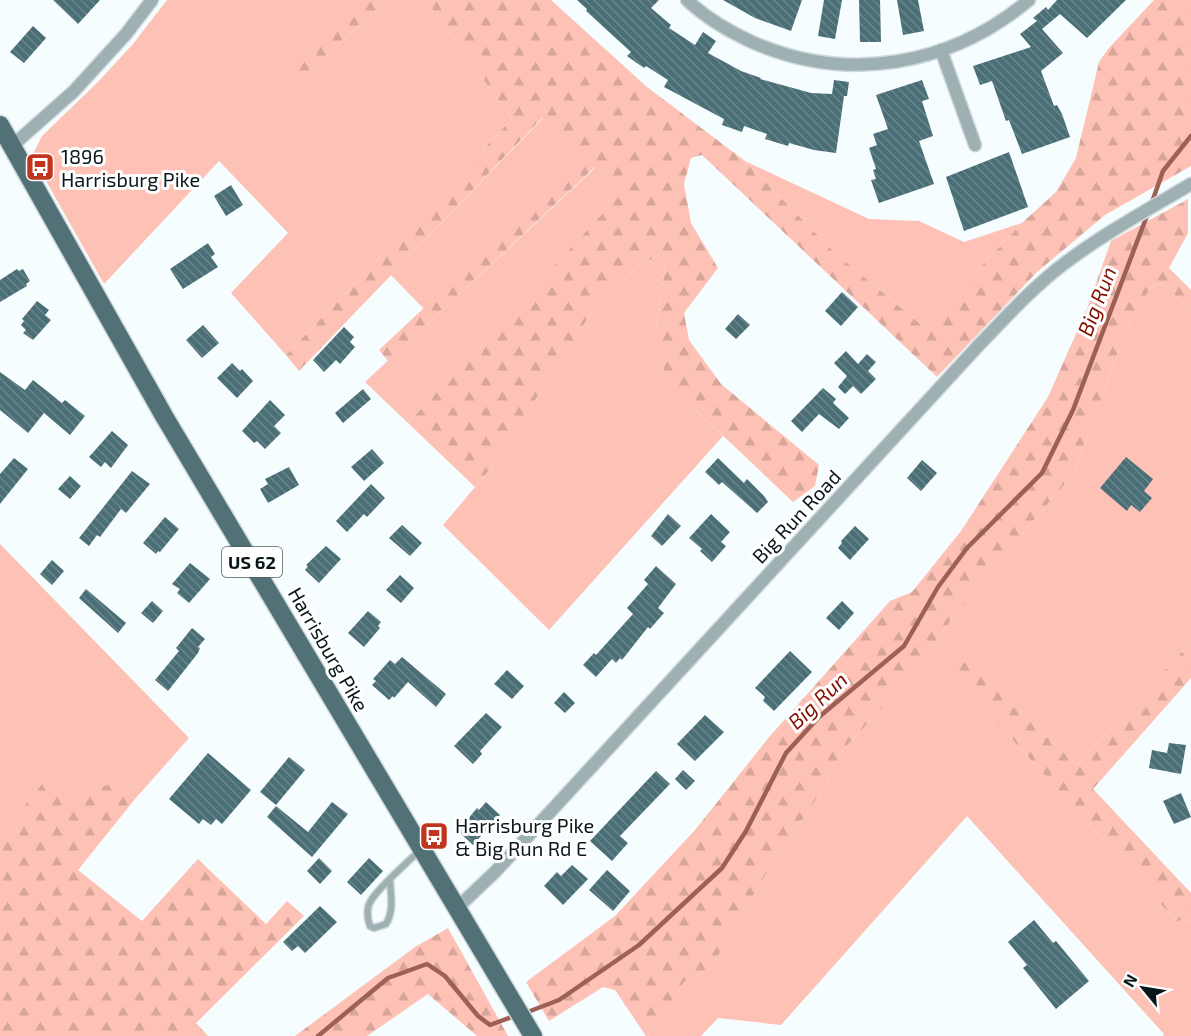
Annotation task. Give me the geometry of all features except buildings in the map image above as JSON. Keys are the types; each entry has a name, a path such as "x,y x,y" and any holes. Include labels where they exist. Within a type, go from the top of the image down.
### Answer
{"main road":[{"name":"Harrisburg Pike","path":"0,125 164,416 532,1035"}],"street":[{"path":"12,146 74,91 126,34 152,0"},
{"path":"687,0 700,13 731,33 772,51 811,61 845,66 890,63 932,54 976,35 1009,17 1029,0"},
{"path":"941,50 975,145"},
{"name":"Big Run Road","path":"457,908 495,872 978,346 1031,292 1064,263 1107,233 1189,185"}],"lane":[{"path":"390,881 389,918 386,924 374,928 370,926 367,918 371,899 422,849"}],"green space":[{"path":"167,0 359,0 303,54 310,70 388,0 426,0 512,119 286,355 231,293 288,233 219,161 104,284 32,156 42,136 98,82 133,44"},
{"path":"359,0 388,0 310,70 295,74 303,54"},
{"path":"426,0 551,0 647,87 745,161 833,251 924,327 1022,223 1056,192 1076,158 1099,62 1108,49 1154,0 1191,0 1191,166 1105,215 1037,272 937,377 702,155 691,158 684,184 691,223 718,268 684,313 689,340 721,384 819,465 815,486 793,502 679,394 664,370 656,326 665,268 659,255 637,267 595,307 492,467 475,487 408,423 622,193 595,167 388,361 379,350 584,158 542,118 299,371 286,355 512,119"},
{"path":"543,118 585,158 424,309 391,275"},
{"path":"745,161 869,219 919,221 964,242 1022,223 924,327 833,251"},
{"path":"596,167 623,193 408,423 365,382"},
{"path":"1188,199 1188,233 1169,268 1191,290 1191,310 1162,283 1151,287 1130,321 1073,474 956,613 914,674 840,753 828,781 765,876 710,969 684,982 648,1036 615,990 603,987 549,1021 526,982 615,916 695,830 770,736 890,601 912,592 961,531 1048,397 1087,309 1111,241"},
{"path":"659,255 665,268 656,326 679,394 723,436 549,630 443,525 492,467 595,307 637,267"},
{"path":"1162,283 1191,310 1191,642 1077,765 959,657 948,668 1176,921 1191,920 1191,1036 1163,1036 1164,1034 967,816 781,1025 718,1018 701,1036 648,1036 684,982 710,969 765,876 828,781 840,753 914,674 956,613 1073,474 1130,321 1151,287"},
{"path":"0,544 189,738 135,799 113,784 78,796 5,830 0,828"},
{"path":"1191,642 1191,678 1093,789 1191,893 1191,920 1176,921 948,668 959,656 1077,765"},
{"path":"47,778 78,796 113,783 135,799 78,870 142,921 198,859 266,924 287,901 304,916 196,1023 208,1036 0,1036 0,828 5,830"},
{"path":"448,928 508,1036 477,1036 428,994 367,1036 295,1036 415,947"}],"waterway":[{"name":"Big Run","path":"1151,205 1163,171 1191,136"},
{"name":"Big Run","path":"525,1013 559,1000 639,945 722,868 746,831 786,753 819,717 904,646 938,587 967,548 1042,473 1073,410 1148,213"},
{"name":"Big Run","path":"318,1036 388,978 427,964 445,976 478,1016 490,1025 517,1015"}],"place":[{"name":"1896 Harrisburg Pike","path":"40,167"},
{"name":"Harrisburg Pike & Big Run Rd E","path":"434,836"}]}
